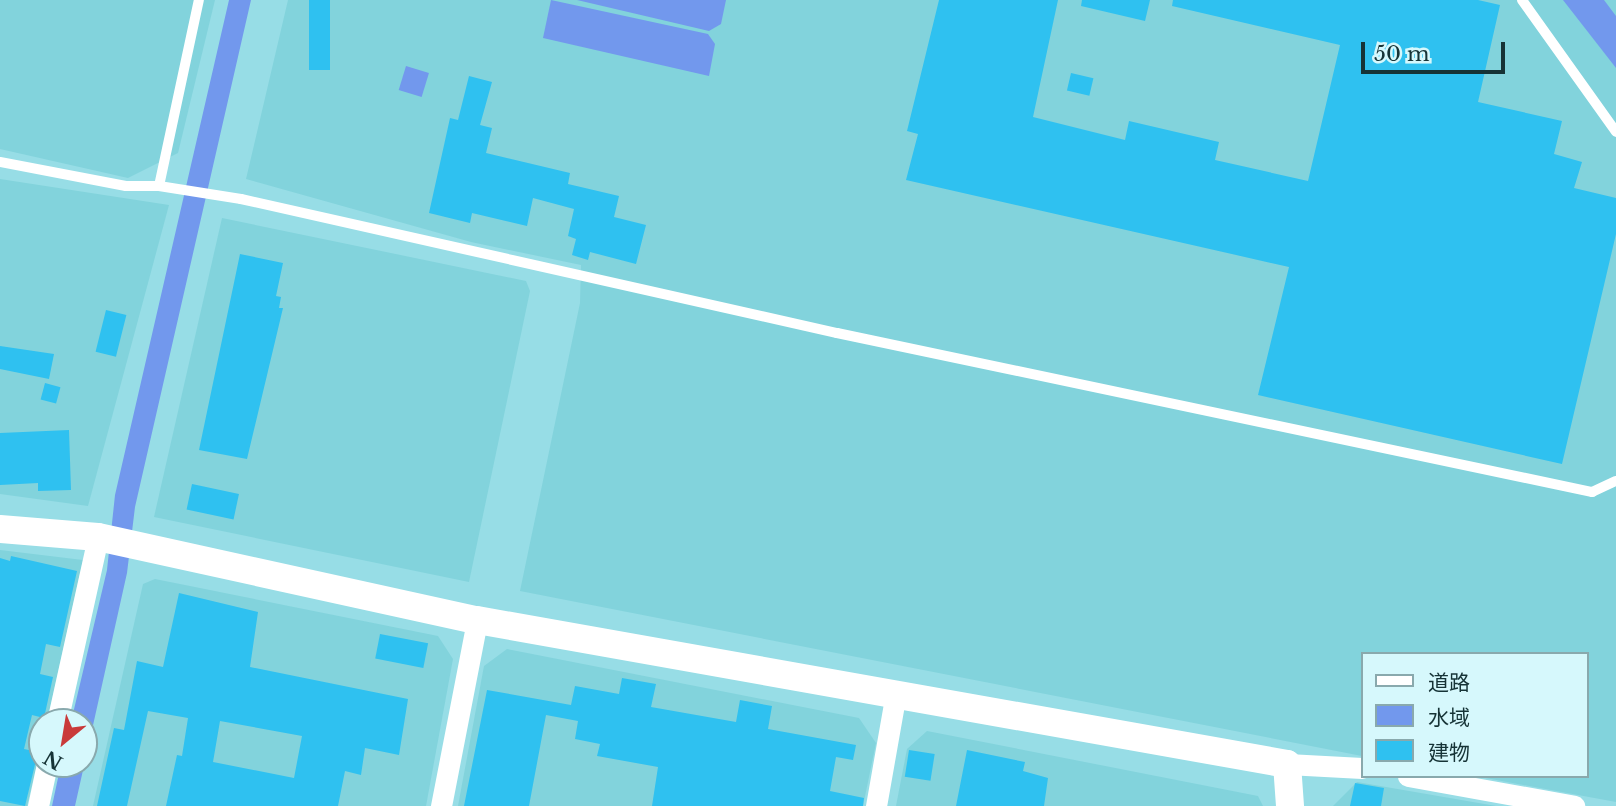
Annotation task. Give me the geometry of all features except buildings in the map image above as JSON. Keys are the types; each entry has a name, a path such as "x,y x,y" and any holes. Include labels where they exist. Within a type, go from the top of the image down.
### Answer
{"street":[{"path":"0,529 113,540 478,620 895,698 1287,764 1360,768"},
{"path":"61,708 113,540"},
{"path":"441,806 478,620"},
{"path":"876,806 895,698"},
{"path":"1287,764 1290,806"},
{"path":"38,806 44,778"},
{"path":"1419,778 1574,806"}],"lane":[{"path":"159,186 199,0"},
{"path":"1522,0 1616,132"},
{"path":"0,162 126,186 159,186 241,198 824,330 1592,492 1616,481"}],"shaded area":[{"path":"0,0 215,0 178,153 128,178 0,149"},
{"path":"288,0 1616,0 1616,802 1486,778 1588,778 1588,652 1360,652 1360,756 520,591 580,303 581,265 471,242 246,179"},
{"path":"0,179 169,205 88,506 0,494"},
{"path":"222,218 526,281 530,291 469,582 154,517"},
{"path":"0,550 83,560 50,708 28,708 28,778 34,778 27,806 0,806"},
{"path":"155,579 438,636 453,659 426,806 93,806 143,584"},
{"path":"507,649 859,718 876,743 863,806 458,806 484,666"},
{"path":"927,731 1258,796 1263,806 896,806 907,749"},
{"path":"1357,782 1496,806 1333,806"}],"water":[{"path":"229,0 251,0 135,507 127,573 97,708 74,708 107,570 115,495"},
{"path":"551,0 708,34 715,44 709,76 543,38"},
{"path":"577,0 726,0 721,24 709,31"},
{"path":"1563,0 1604,0 1616,16 1616,68"},
{"path":"406,66 429,73 422,97 399,90"},
{"path":"58,778 81,778 75,806 52,806"}]}
